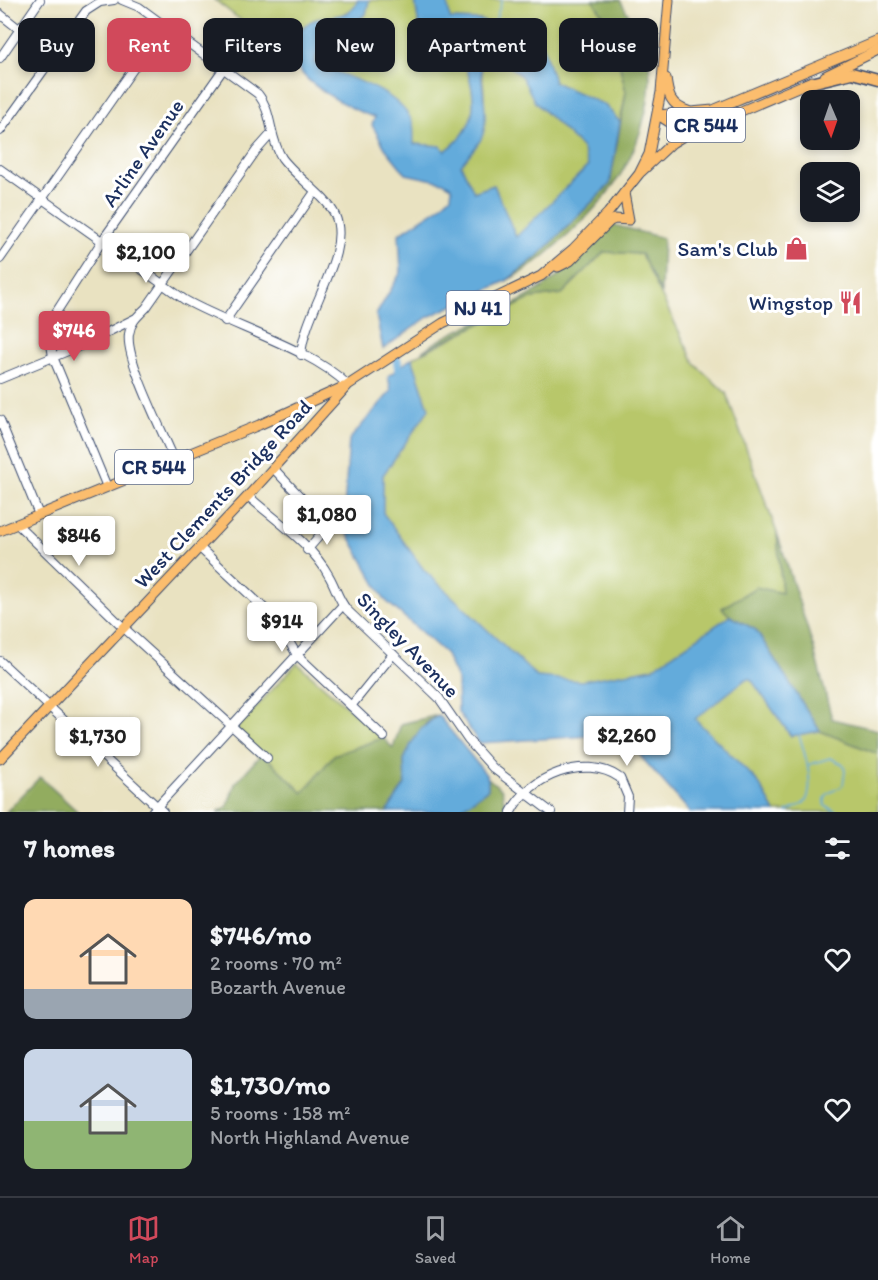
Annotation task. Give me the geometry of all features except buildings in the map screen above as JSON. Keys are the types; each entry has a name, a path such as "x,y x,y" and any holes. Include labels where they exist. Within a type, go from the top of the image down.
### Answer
{"highway":[{"path":"807,84 852,73 878,80"}],"main road":[{"name":"NJ 41","path":"549,271 608,213 639,174 649,154 658,115 669,0"},
{"name":"CR 544","path":"658,115 713,110 878,41"},
{"name":"CR 544","path":"639,174 672,143 711,123 851,65 878,50"},
{"path":"664,68 668,96 674,105 693,112"},
{"path":"658,115 669,122 682,125 711,123"},
{"path":"549,271 570,261 610,221 630,220 624,193"},
{"name":"West Clements Bridge Road","path":"0,759 200,548 348,385 443,322 487,304 549,271"},
{"name":"CR 544","path":"0,531 348,385"},
{"path":"308,403 320,404 323,412"}],"street":[{"path":"28,18 40,0"},
{"path":"0,131 86,11 103,2 114,0"},
{"path":"122,0 139,7 154,18"},
{"path":"0,14 18,28"},
{"path":"0,58 18,32"},
{"path":"0,259 131,72"},
{"name":"Arline Avenue","path":"107,487 53,357 49,341 50,320 102,241 221,72"},
{"path":"230,72 253,89 265,103 280,155 335,215 340,244 305,328 301,355"},
{"path":"0,379 134,319 146,308 272,133"},
{"path":"0,169 185,300 225,321 324,365 348,385"},
{"path":"225,321 315,193"},
{"path":"134,319 129,333 130,352 174,459"},
{"path":"0,420 39,515"},
{"path":"273,468 328,526 307,550"},
{"name":"Singley Avenue","path":"248,496 307,550 329,576 343,605 439,698 468,740 493,768 551,812"},
{"path":"17,524 124,628 267,758"},
{"path":"200,548 265,609 281,628 297,655 384,737"},
{"path":"0,661 157,810 343,605"},
{"path":"351,706 393,654"},
{"path":"511,812 524,792 546,778 576,770 593,769 620,778 628,796 627,812"}],"green space":[{"path":"215,0 358,0 356,6 340,16 315,18 303,28 303,18 238,18"},
{"path":"369,0 415,0 418,18 407,18 407,72 468,72 473,96 471,120 457,141 445,151 440,146 413,144 325,72 395,72 395,18 360,18 366,14"},
{"path":"447,0 593,0 604,18 559,18 559,72 621,72 626,92 620,122 605,105 554,82 547,62 547,18 449,18"},
{"path":"593,0 620,0 631,18 605,18"},
{"path":"482,72 517,72 523,77 535,102 582,148 588,166 516,238 494,185 474,192 461,165 473,141 480,119 484,93"},
{"path":"621,72 650,72 646,112 636,144 622,172 586,218 537,261 506,281 538,256 610,184 626,92"},
{"path":"614,225 663,238 661,293 641,254 604,252 562,294 532,298 421,352 444,337 508,307 546,285"},
{"path":"604,252 641,254 695,364 726,393 777,533 782,593 722,608 730,616 653,668 581,682 537,677 424,570 383,513 383,475 429,409 412,358 532,298 562,294"},
{"path":"777,533 813,646 832,719 878,730 878,754 820,731 756,630 730,616 722,608 756,587 782,593"},
{"path":"297,663 383,738 334,755 303,793 262,753 259,757 232,733"},
{"path":"746,679 751,679 791,736 820,731 878,754 878,812 775,812 758,782 694,719"},
{"path":"438,715 427,722 410,747 404,760 405,784 387,812 217,812 227,807 235,784 262,753 303,793 334,755 383,738 393,748 401,724"},
{"path":"40,777 78,812 6,812"},
{"path":"488,778 502,790 506,812 456,812 488,789"}],"water":[{"path":"358,0 369,0 366,14 360,18 320,18 339,15 351,10"},
{"path":"415,0 447,0 450,18 418,18"},
{"path":"315,20 315,72 336,72 368,85 394,100 412,121 414,144 441,146 445,151 457,141 471,119 473,108 473,95 468,72 481,72 485,109 484,130 481,139 461,165 474,192 494,185 516,237 588,166 582,148 535,102 522,77 516,72 547,72 547,59 554,82 605,105 620,122 610,184 538,256 506,281 428,317 383,349 376,315 401,272 399,234 437,209 451,196 452,187 443,182 406,174 385,148 372,125 375,117 334,98 302,72 303,28"},
{"path":"412,358 429,409 383,475 383,513 424,570 537,677 581,681 653,668 730,616 756,630 820,731 791,736 751,679 746,679 695,719 758,782 775,812 690,812 621,734 479,743 458,712 457,679 445,653 384,599 343,525 349,440 391,391 388,376"},
{"path":"438,715 484,772 488,778 488,789 456,812 387,812 405,784 404,760 411,744 420,730"}],"waterway":[{"path":"496,18 502,0"},
{"path":"397,360 401,378"},
{"path":"787,812 804,803 808,797 808,769 799,735"},
{"path":"808,765 830,758 843,764 845,771 843,785 827,794 825,801 825,806 837,812"}],"place":[{"name":"Sam's Club","path":"796,249"},
{"name":"Wingstop","path":"851,303"}]}
